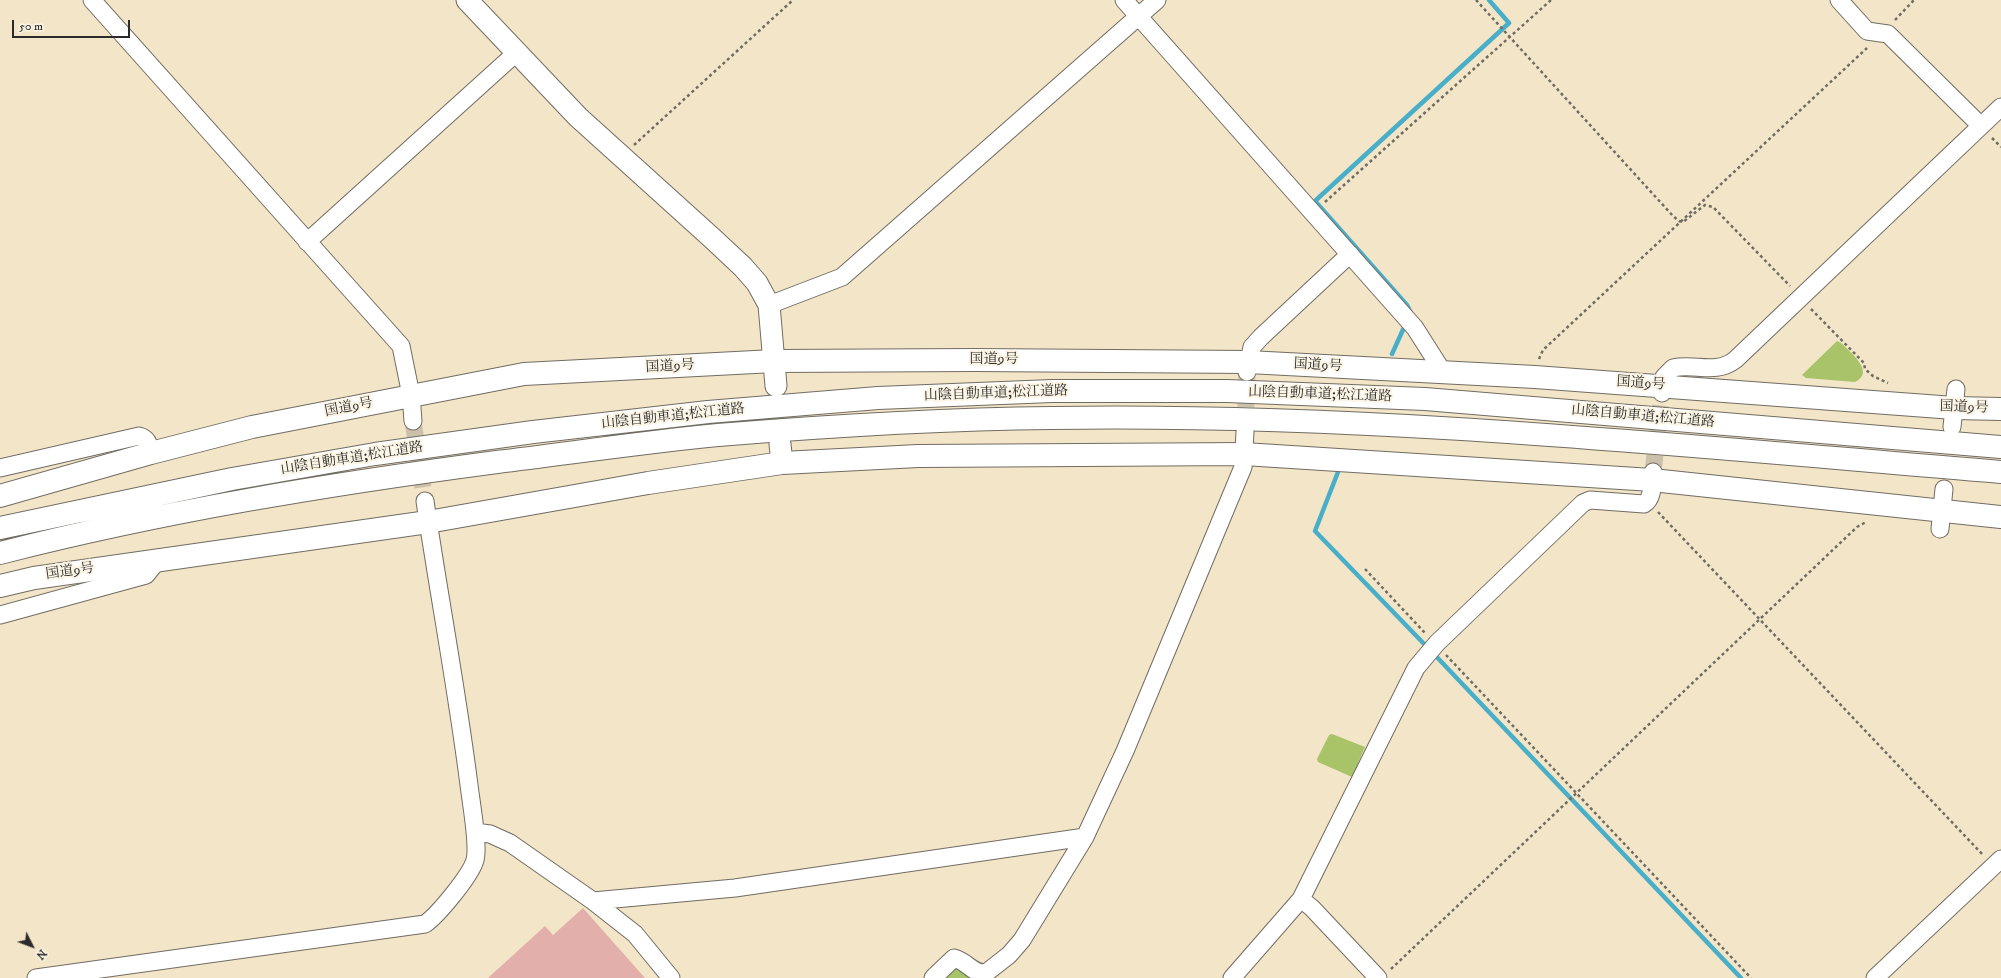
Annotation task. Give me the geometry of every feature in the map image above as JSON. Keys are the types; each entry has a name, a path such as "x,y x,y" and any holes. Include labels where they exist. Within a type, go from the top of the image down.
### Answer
{"highway":[{"name":"国道9号","path":"0,496 151,453 252,427 524,374 774,361 982,360 1444,372 1535,377 1662,389 1954,408 2001,409"},
{"name":"山陰自動車道;松江道路","path":"0,528 232,479 375,454 533,432 708,412 878,398 1052,391 1235,391 1425,399 2001,447"},
{"name":"山陰自動車道;松江道路","path":"0,553 243,500 377,478 713,436 879,424 1053,418 1243,420 1430,426 2001,472"},
{"path":"1910,439 2001,439"},
{"name":"国道9号","path":"0,586 34,578 428,522 648,483 781,453 918,456 1244,454 1653,476 1941,520 2001,517"},
{"path":"1789,455 1867,468 2001,482"}],"street":[{"path":"92,0 401,346 411,396 413,421"},
{"path":"467,0 578,117 744,268 757,283 769,305 776,386"},
{"path":"1124,0 1414,328 1444,372"},
{"path":"769,305 842,277 1157,0"},
{"path":"1839,0 1867,31 1888,34 1981,126"},
{"path":"307,242 516,53"},
{"path":"1662,389 1664,377 1673,368 1712,369 1729,365 2001,107"},
{"path":"1247,367 1252,347 1260,337 1350,254"},
{"path":"933,978 954,958 962,961 978,973 982,973 986,972 1009,955 1022,940 1085,837 1128,744 1243,467 1245,432"},
{"path":"0,468 139,436 144,437 148,441 151,453"},
{"path":"1232,978 1301,899 1416,668 1436,644 1583,503 1590,500 1644,504 1648,501 1653,476"},
{"path":"1941,520 1944,488"},
{"path":"36,978 425,924 433,918 468,875 475,860 475,832 462,727 425,501"},
{"path":"0,615 146,575 158,560"},
{"path":"475,832 490,834 510,843 593,901 635,934 671,978"},
{"path":"593,901 735,888 1085,837"},
{"path":"1875,978 1998,866"},
{"path":"1301,899 1383,975"}],"path":[{"path":"621,157 793,0"},
{"path":"1476,0 1673,216 1681,221 1689,220 1705,205 1713,207 1864,363 1865,369 1873,376 1889,384"},
{"path":"1322,205 1551,0"},
{"path":"1535,377 1538,362 1543,350 1882,33 1914,0"},
{"path":"1648,501 1759,619 1998,866"},
{"path":"1383,975 1857,526 1868,522"},
{"path":"1365,569 1574,793 1751,978"}],"green space":[{"path":"1837,341 1850,351 1859,362 1863,373 1861,378 1855,382 1806,378 1802,375"},
{"path":"1332,734 1365,747 1352,777 1318,762 1317,759 1329,735"},
{"path":"951,964 972,978 937,978"}],"building":[{"path":"583,908 645,978 488,978 545,926 553,935"}],"waterway":[{"path":"1410,311 1407,305 1315,201 1509,23 1489,0"},
{"path":"1392,354 1406,323"},
{"path":"1338,472 1315,531 1428,648"},
{"path":"1433,653 1741,978"}],"tunnel":[{"path":"1245,432 1247,372"},
{"path":"1653,472 1662,393"},
{"path":"413,421 425,501"}]}
